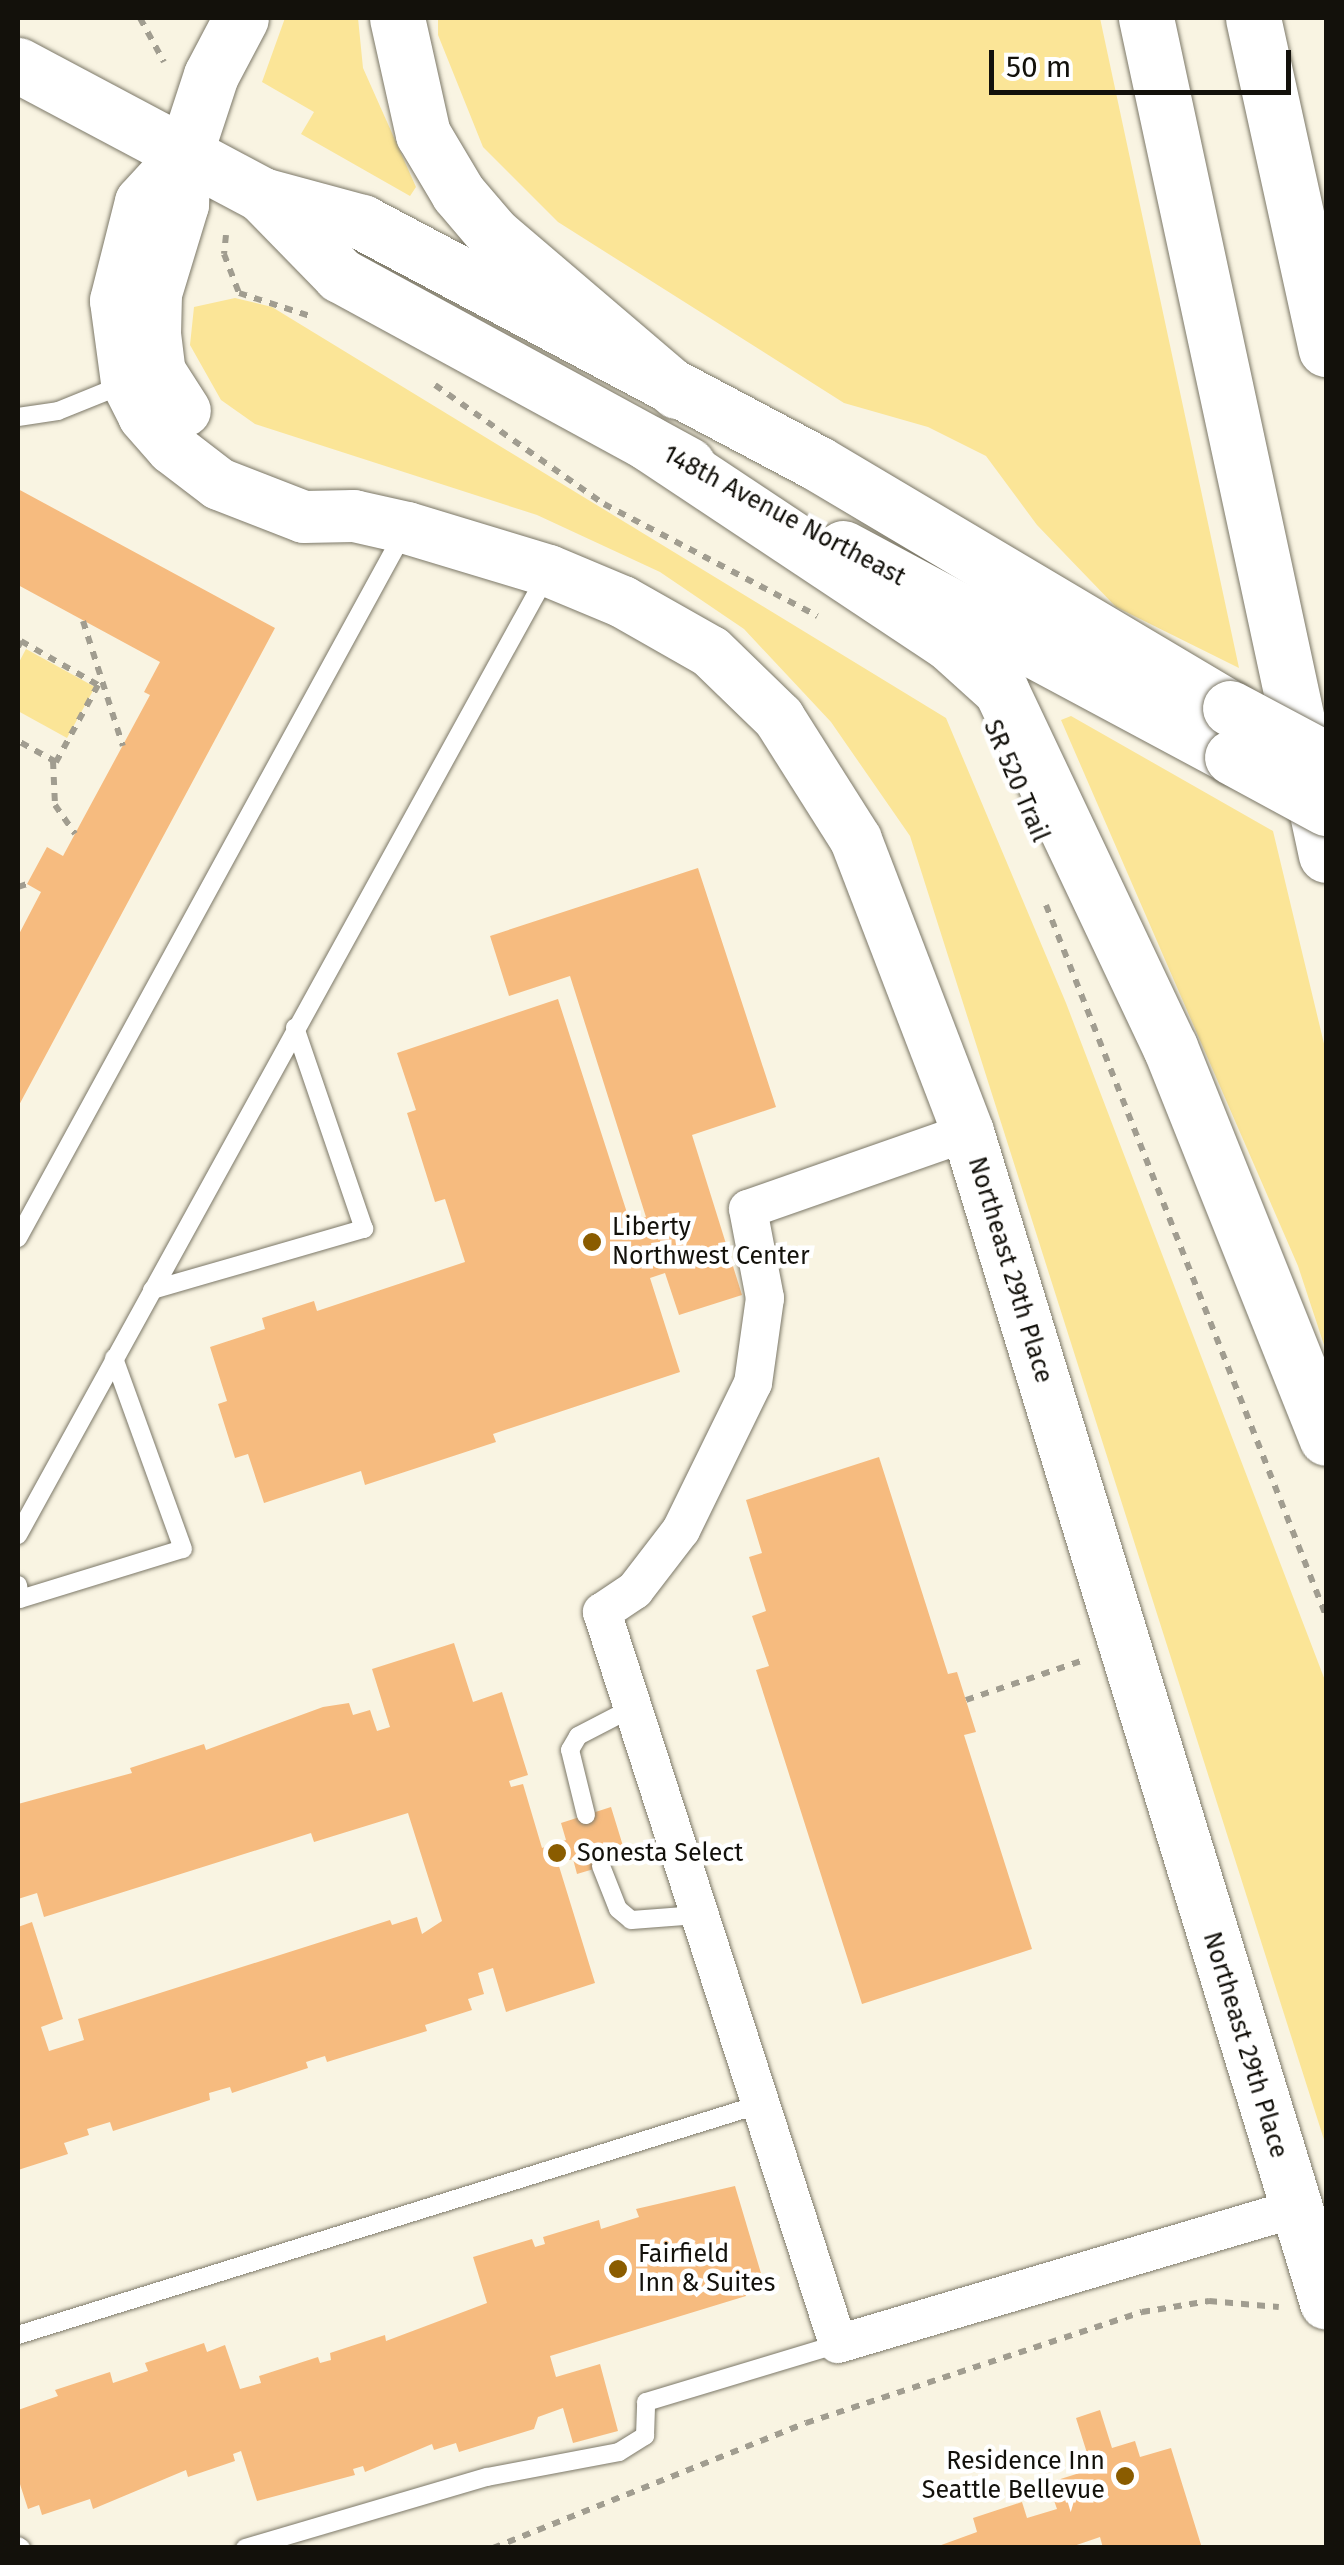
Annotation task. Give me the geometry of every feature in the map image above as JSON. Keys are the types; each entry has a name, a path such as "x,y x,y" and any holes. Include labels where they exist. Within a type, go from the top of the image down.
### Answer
{"main road":[{"path":"184,154 211,74 241,18"},
{"path":"397,18 423,134 458,193 493,234 677,391"},
{"path":"1146,18 1326,855"},
{"path":"1254,18 1326,349"},
{"name":"148th Avenue Northeast","path":"18,65 262,195 362,222 817,464 1231,732 1326,808"},
{"name":"148th Avenue Northeast","path":"262,195 340,275 648,443 1231,732 1326,759"},
{"path":"648,443 949,643 1001,690 1170,1047 1326,1438"}],"street":[{"name":"Northeast 29th Place","path":"184,154 142,202 130,228 116,301 127,382 163,438 219,484 304,517 354,516 549,571 623,602 711,652 779,718 856,840 968,1132 1294,2209 1303,2305"},
{"name":"Northeast 29th Place","path":"184,154 182,205 156,294 160,372 204,432 243,459 320,490 354,516"},
{"path":"968,1132 748,1210 765,1298 753,1382 681,1530 635,1590 602,1612 838,2344 1294,2209"}],"lane":[{"path":"18,417 58,411 127,382"},
{"path":"18,1238 407,528"},
{"path":"18,1534 549,571"},
{"path":"152,1290 364,1229 295,1027"},
{"path":"18,1585 20,1599 183,1549 114,1358"},
{"path":"586,1816 570,1750 578,1736 634,1707"},
{"path":"601,1866 618,1909 632,1920 698,1915"},
{"path":"18,2335 761,2104"},
{"path":"245,2548 487,2477 619,2452 645,2436 646,2402 838,2344"}],"path":[{"path":"140,18 158,48"},
{"path":"236,270 239,292 287,303 319,321"},
{"path":"431,382 604,504 827,622"},
{"path":"83,621 123,746"},
{"path":"18,647 20,642 98,685 53,760 55,804 75,834"},
{"path":"18,741 53,760"},
{"path":"18,887 27,884"},
{"path":"1042,895 1326,1616"},
{"path":"966,1700 1124,1646"},
{"path":"494,2548 806,2423 1142,2312 1208,2300 1303,2305"}],"shaded area":[{"path":"285,18 358,18 363,68 416,187 410,196 301,134 314,112 262,82"},
{"path":"438,18 1100,18 1239,668 1116,607 1037,525 986,456 928,427 844,403 558,222 483,147 438,35"},
{"path":"235,298 272,307 946,718 1066,1003 1326,1683 1326,2146 910,836 831,722 744,629 660,572 537,515 255,424 221,400 190,345 194,307"},
{"path":"26,649 95,687 67,738 18,711 18,664"},
{"path":"1071,716 1273,831 1326,1052 1326,1351 1298,1266 1061,720"}],"building":[{"path":"18,489 275,628 18,1107 18,936 41,892 27,884 47,847 63,856 150,695 144,692 160,662 18,585"},
{"name":"Liberty Northwest Center","path":"698,868 776,1107 692,1135 742,1295 679,1315 665,1273 650,1278 680,1372 493,1434 496,1442 365,1485 361,1471 264,1503 248,1454 235,1458 218,1404 227,1401 210,1347 265,1329 262,1318 314,1301 317,1311 465,1262 445,1199 435,1202 407,1113 416,1110 397,1053 558,999 630,1222 646,1217 570,976 509,996 490,936"},
{"path":"879,1457 948,1674 957,1672 976,1732 964,1735 1032,1949 862,2004 756,1670 769,1666 752,1616 766,1611 749,1557 762,1553 746,1500"},
{"path":"454,1643 473,1702 502,1692 528,1775 509,1781 511,1787 523,1784 542,1848 566,1840 561,1823 611,1807 627,1859 577,1874 573,1859 558,1863 595,1983 506,2012 493,1968 478,1973 484,1994 468,1999 472,2010 425,2025 427,2031 327,2062 325,2056 306,2062 308,2068 232,2093 230,2087 209,2093 210,2100 113,2131 110,2122 87,2129 89,2135 64,2143 68,2154 18,2170 18,1927 32,1922 63,2019 41,2027 49,2051 84,2040 78,2019 390,1920 392,1925 417,1917 422,1934 442,1921 408,1813 314,1842 311,1833 44,1917 37,1893 18,1899 18,1804 132,1773 130,1768 204,1744 206,1750 323,1707 349,1703 353,1715 370,1710 377,1731 390,1727 372,1669"},
{"path":"735,2186 763,2280 744,2287 746,2296 550,2356 556,2377 600,2364 618,2431 573,2443 563,2408 538,2417 534,2429 459,2452 456,2443 434,2450 432,2444 365,2472 363,2466 353,2469 355,2475 257,2501 241,2451 233,2454 235,2461 188,2477 186,2470 93,2509 90,2499 42,2515 39,2505 28,2509 18,2478 18,2410 58,2396 55,2390 110,2372 113,2383 148,2371 145,2363 204,2343 207,2352 225,2345 240,2389 261,2383 259,2376 318,2357 320,2363 331,2360 330,2353 385,2335 386,2341 487,2303 473,2257 532,2239 535,2247 545,2244 543,2237 599,2220 601,2229 639,2217 636,2209"},
{"name":"Residence Inn Seattle Bellevue","path":"1100,2410 1112,2448 1135,2441 1140,2457 1171,2448 1202,2548 1103,2548 1100,2537 1068,2548 933,2548 977,2532 973,2518 1022,2502 1027,2518 1057,2509 1048,2483 1092,2469 1076,2418"}],"place":[{"name":"Liberty Northwest Center","path":"592,1242"},
{"name":"Sonesta Select","path":"557,1853"},
{"name":"Fairfield Inn & Suites","path":"618,2269"},
{"name":"Residence Inn Seattle Bellevue","path":"1125,2476"}]}
